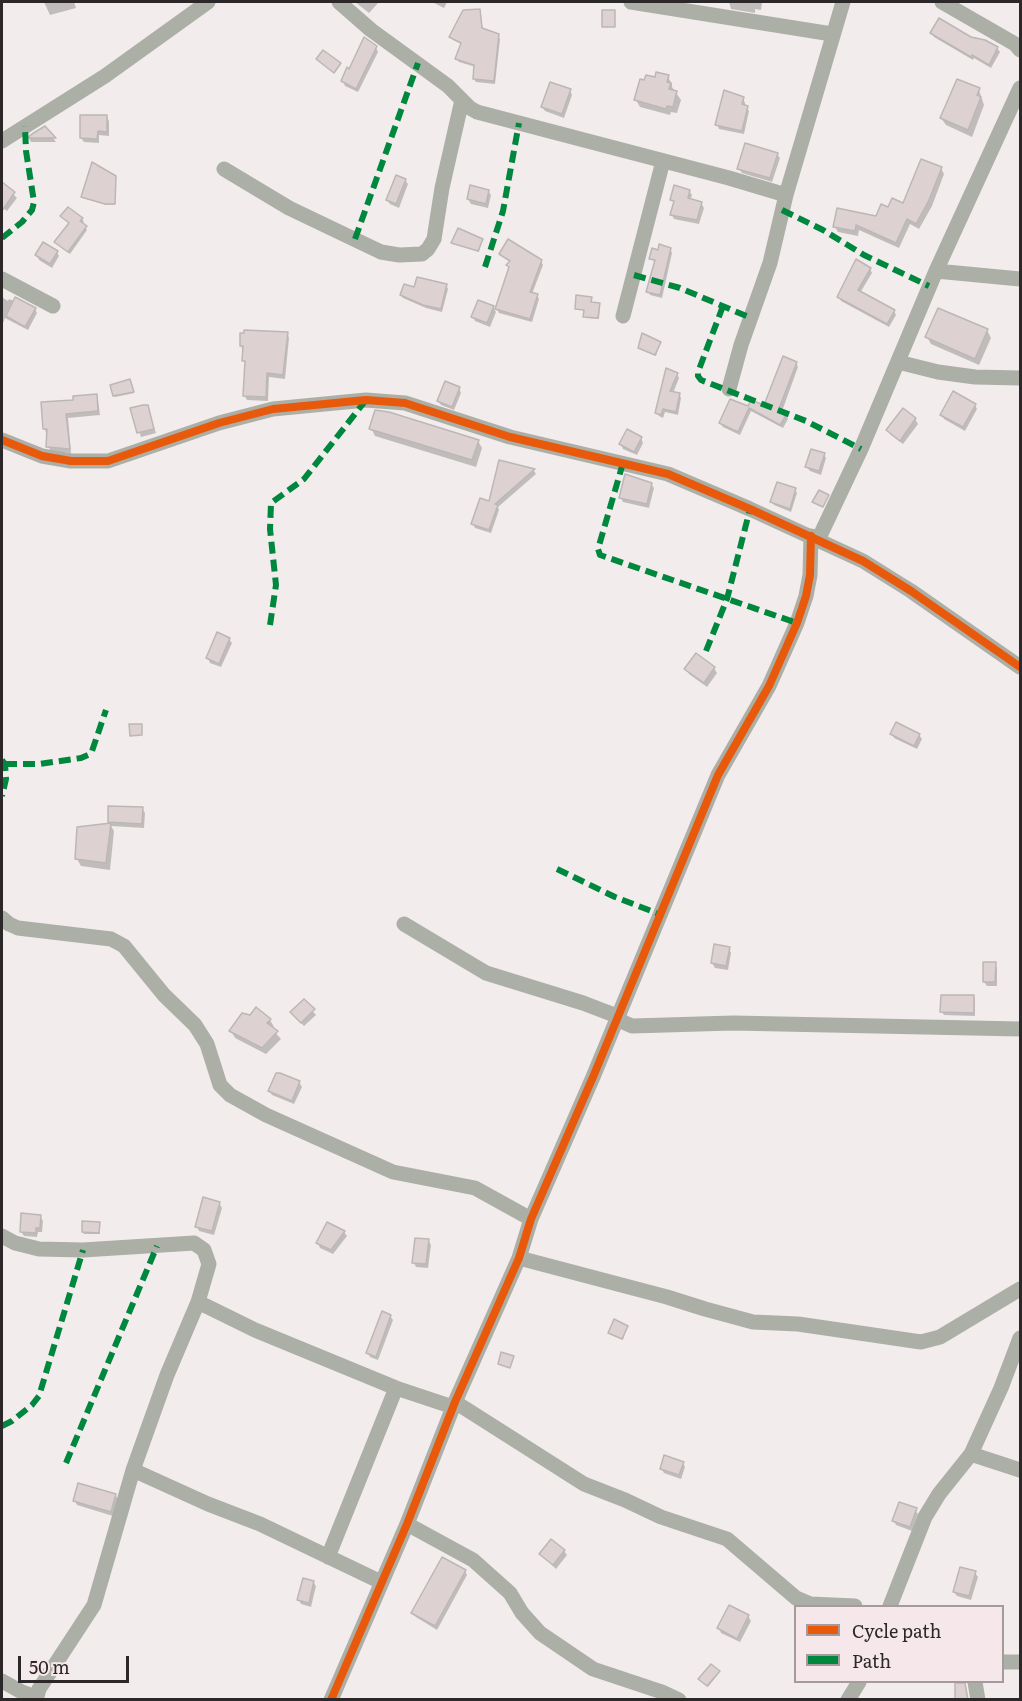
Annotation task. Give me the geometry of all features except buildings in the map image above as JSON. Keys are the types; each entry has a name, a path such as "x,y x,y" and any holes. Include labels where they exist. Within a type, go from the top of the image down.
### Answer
{"street":[{"path":"2,141 105,76 208,2"},
{"path":"339,2 371,30 448,86 470,108 483,115 786,195"},
{"path":"631,2 832,34"},
{"path":"729,389 741,345 770,262 786,195 843,2"},
{"path":"942,2 1015,44 1020,50"},
{"path":"331,1700 407,1524 454,1404 519,1258 531,1220 718,775 770,686 797,623 806,596 814,538 861,449 936,271 1020,88"},
{"path":"224,169 289,208 381,252 399,255 422,254 434,239 442,188 462,100"},
{"path":"623,316 663,161"},
{"path":"936,271 1020,279"},
{"path":"2,279 53,306"},
{"path":"898,362 938,372 975,377 1020,378"},
{"path":"2,440 42,456 71,461 108,460 219,423 273,410 366,400 405,403 510,437 668,474 863,561 1020,667"},
{"path":"2,918 18,928 111,939 124,946 164,995 195,1025 207,1044 220,1085 230,1095 266,1115 393,1173 475,1188 531,1220"},
{"path":"404,924 486,974 538,988 617,1016 632,1026 733,1023 1020,1029"},
{"path":"2,1236 15,1243 39,1249 83,1251 194,1243 204,1250 209,1264 198,1302 167,1375 133,1470 94,1605 39,1689 36,1698 2,1681"},
{"path":"519,1258 753,1322 798,1324 921,1342 940,1337 1020,1289"},
{"path":"198,1302 255,1330 396,1388 454,1404 584,1484 661,1517 727,1539 796,1598 810,1604 832,1605"},
{"path":"890,1605 925,1517 939,1494 971,1454 1001,1388 1020,1338"},
{"path":"328,1557 396,1388"},
{"path":"971,1454 1020,1470"},
{"path":"133,1470 208,1504 260,1524 381,1582"},
{"path":"407,1524 473,1560 510,1593 522,1613 540,1633 593,1669 680,1700"},
{"path":"1004,1662 1020,1662"},
{"path":"848,1700 858,1683"},
{"path":"975,1683 978,1700"}],"marked path":[{"path":"355,239 418,63"},
{"path":"485,267 503,211 519,123"},
{"path":"2,238 22,222 32,210 34,202 26,151 25,126"},
{"path":"782,210 823,230 864,255 929,286"},
{"path":"634,275 680,288 751,318"},
{"path":"723,306 698,372 701,380 806,421 861,449"},
{"path":"270,625 276,585 270,529 271,503 304,479 366,400"},
{"path":"623,463 598,549 600,555 797,623"},
{"path":"706,651 727,599 750,509"},
{"path":"5,764 39,764 88,755 92,751 106,710"},
{"path":"2,760 5,764 6,779 2,796"},
{"path":"557,869 615,897 659,914"},
{"path":"66,1463 157,1246"},
{"path":"2,1426 32,1405 39,1396 83,1250"}],"cycle path":[{"path":"2,440 42,456 71,461 108,461 219,423 273,409 366,400 405,403 510,437 668,474 750,509 863,561 911,591 1020,667"},
{"path":"331,1700 407,1524 455,1402 519,1258 531,1219 593,1077 718,775 769,686 797,623 810,575 811,536"}]}
